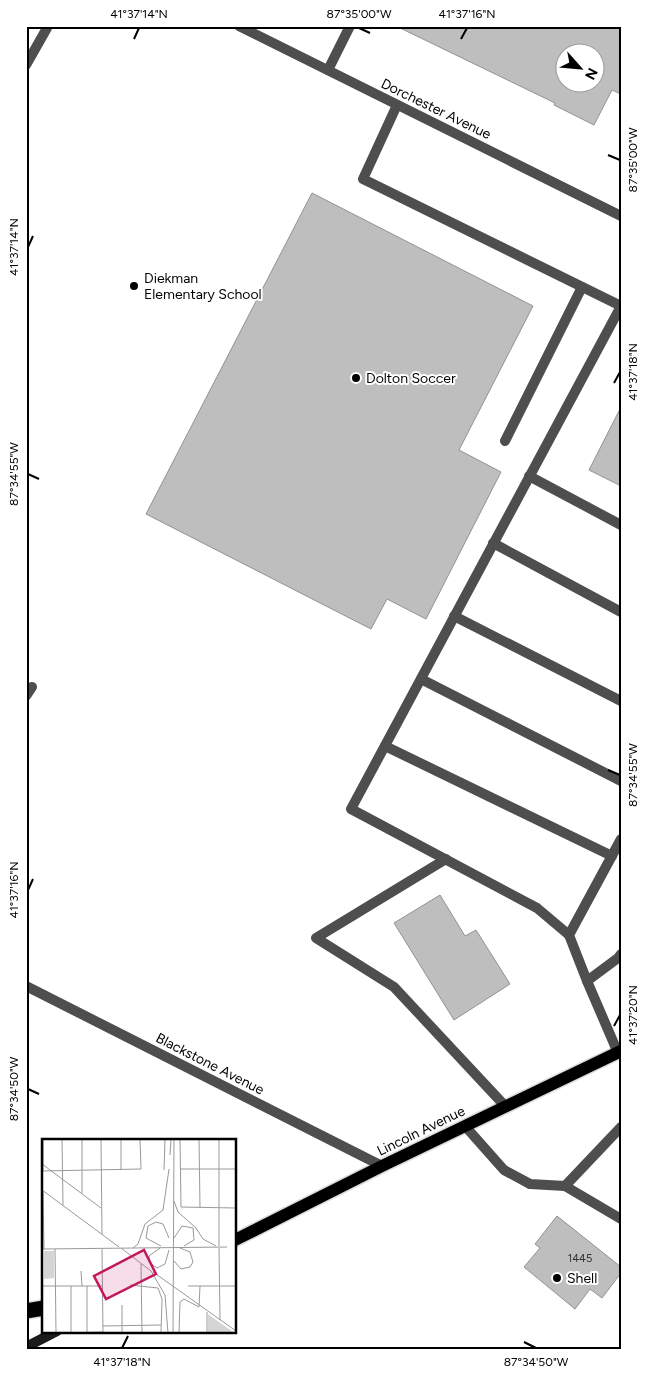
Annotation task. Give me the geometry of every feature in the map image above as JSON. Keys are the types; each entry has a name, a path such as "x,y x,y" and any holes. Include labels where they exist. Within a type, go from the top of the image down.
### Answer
{"highway":[{"path":"26,1311 42,1308"}],"main road":[{"name":"Lincoln Avenue","path":"236,1239 382,1166 619,1052"}],"street":[{"name":"Dorchester Avenue","path":"239,26 621,216"},
{"path":"328,70 350,26"},
{"path":"26,65 47,28"},
{"path":"397,105 363,178 621,306 351,809 537,908 569,935 587,981 619,1052"},
{"path":"505,441 582,287"},
{"path":"530,476 621,525"},
{"path":"493,543 621,612"},
{"path":"454,616 621,701"},
{"path":"421,679 621,781"},
{"path":"26,696 32,686"},
{"path":"385,746 612,856"},
{"path":"569,935 621,839"},
{"path":"446,859 316,938 394,987 506,1106"},
{"path":"587,981 621,954"},
{"name":"Blackstone Avenue","path":"26,986 382,1166"},
{"path":"465,1126 504,1170 530,1184 565,1186 621,1219"},
{"path":"565,1186 621,1127"},
{"path":"26,1347 55,1332"}],"building":[{"path":"396,26 621,26 621,94 612,90 594,125 554,105 555,103"},
{"name":"Dolton Soccer","path":"312,193 533,306 459,450 501,472 426,619 387,599 371,629 146,514"},
{"path":"621,407 621,486 589,470"},
{"path":"440,895 465,936 476,930 510,984 454,1020 394,923"},
{"name":"Shell","path":"557,1216 621,1267 621,1273 602,1298 590,1289 575,1309 524,1267 540,1248 535,1244"}],"place":[{"name":"Diekman Elementary School","path":"134,286"},
{"name":"Dolton Soccer","path":"356,378"},
{"name":"Shell","path":"557,1278"}]}
